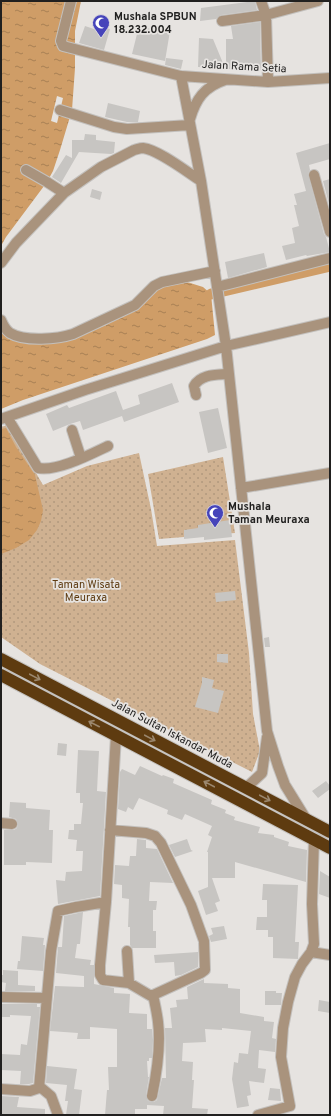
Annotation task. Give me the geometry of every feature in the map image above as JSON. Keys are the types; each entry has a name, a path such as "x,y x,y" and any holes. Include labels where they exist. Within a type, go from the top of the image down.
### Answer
{"highway":[{"name":"Jalan Sultan Iskandar Muda","path":"1,659 330,832"},
{"path":"1,675 330,848"}],"street":[{"name":"Jalan Rama Setia","path":"71,1 61,41 63,46 181,76 229,78 268,82 330,78"},
{"path":"261,1 266,15 268,82"},
{"path":"222,21 266,15 318,1"},
{"path":"181,76 201,181 218,290 268,731 285,785 306,819"},
{"path":"190,123 194,106 202,94 215,83 229,78"},
{"path":"60,110 114,127 138,138 145,148 155,152 201,181"},
{"path":"1,263 16,243 64,193 101,167 121,156 138,138 190,123"},
{"path":"26,170 64,193"},
{"path":"314,175 330,232"},
{"path":"218,290 330,258"},
{"path":"1,320 6,330 18,336 54,339 65,337 135,304 154,286 162,282 215,271"},
{"path":"108,446 70,463 43,469 38,468 4,418 225,344 330,322"},
{"path":"196,395 194,386 200,378 228,374"},
{"path":"72,430 82,458"},
{"path":"241,488 330,473"},
{"path":"246,788 262,774 268,731"},
{"path":"110,830 146,832 156,836 168,856 191,905 204,941 206,970 151,996 129,983 103,980 100,975 101,941 106,902 110,830 116,736"},
{"path":"1,823 12,824"},
{"path":"258,1115 292,1111 281,1057 283,1028 288,1002 295,978 302,964 311,952 314,944 312,904 314,840"},
{"path":"1,1089 30,1091 39,1088 51,951 58,912 76,906 106,902"},
{"path":"127,951 129,983"},
{"path":"311,952 330,955"},
{"path":"152,1096 156,1077 159,1023 153,995"},
{"path":"1,997 46,998"},
{"path":"39,1086 51,1096 58,1115"}],"green space":[{"name":"Taman Wisata Meuraxa","path":"8,425 43,485 87,466 139,453 157,546 235,540 249,653 253,714 260,751 252,772 40,664 1,637 1,427"},
{"path":"223,457 235,533 159,539 148,474"}],"water":[{"path":"1,1 81,1 75,31 75,68 72,110 60,150 53,171 47,182 1,246"},
{"path":"187,282 203,287 211,294 215,335 207,339 23,400 1,409 1,330 66,339 84,334 106,325 130,311 157,288"},
{"path":"6,428 16,447 35,475 43,510 41,521 37,530 29,540 16,548 1,554 1,429"}],"pier":[{"path":"57,96 63,98 57,123 51,121"}],"building":[{"path":"255,1 257,10 221,15 216,19 200,21 201,8"},
{"path":"260,22 261,70 226,69 226,39 233,39 231,26"},
{"path":"85,26 97,30 99,26 110,29 104,50 79,43"},
{"path":"139,26 160,31 170,31 165,61 132,54"},
{"path":"199,38 213,39 225,68 198,67"},
{"path":"166,58 183,60 181,69 165,65"},
{"path":"108,103 140,111 138,122 127,122 105,117"},
{"path":"85,134 96,135 96,140 115,142 114,153 79,152 61,183 52,177 66,155 72,158 72,140 84,140"},
{"path":"330,143 330,159 309,165 310,170 308,174 330,252 306,255 286,260 282,246 295,243 292,228 299,226 294,205 297,205 294,194 306,191 296,153"},
{"path":"330,179 330,208 323,181"},
{"path":"92,189 102,192 100,200 90,197"},
{"path":"264,253 267,267 228,278 225,262"},
{"path":"172,383 179,402 124,422 122,416 83,430 80,421 53,431 46,414 67,405 69,408 116,391 123,410 140,404 138,395"},
{"path":"218,408 227,448 208,453 199,412"},
{"name":"Mushala Taman Meuraxa","path":"230,520 232,537 204,540 204,537 184,539 184,530 198,528 198,525"},
{"path":"235,591 236,600 216,602 215,593"},
{"path":"269,637 270,647 265,647 264,638"},
{"path":"217,654 228,654 228,663 217,662"},
{"path":"202,677 214,680 212,688 224,691 218,713 195,707 202,683"},
{"path":"58,743 67,744 66,756 57,755"},
{"path":"78,750 99,751 97,791 106,792 100,896 58,904 56,880 65,881 66,872 82,871 83,851 76,851 77,840 68,839 69,830 74,830 74,824 81,824 83,803 80,803 80,793 76,793"},
{"path":"140,766 162,776 163,775 174,779 173,783 212,800 211,804 226,810 225,813 235,817 234,820 260,827 258,833 274,835 274,837 289,842 288,846 307,850 306,882 235,862 235,878 212,878 220,901 215,903 218,911 206,915 198,891 208,887 207,852 212,837 208,835 212,826 185,814 182,820 167,814 168,810 139,798 133,810 128,807 126,812 118,809 120,772 122,769 135,775"},
{"path":"326,781 330,786 330,789 318,798 312,791"},
{"path":"10,802 26,803 26,808 50,810 49,830 53,830 52,863 26,862 26,865 4,865 4,830 14,830 17,828 18,824 16,819 9,817"},
{"path":"137,839 146,840 146,848 157,849 173,883 150,882 149,901 157,901 156,910 153,910 153,931 156,931 156,948 132,948 130,945 130,927 128,927 129,899 122,898 122,885 114,884 115,865 129,866 130,856 136,856"},
{"path":"187,839 191,850 193,851 175,857 169,845"},
{"path":"320,871 330,877 330,898 319,894"},
{"path":"263,884 298,885 295,942 299,942 298,959 273,958 273,937 268,937 268,930 256,930 257,917 267,917 267,900 262,900"},
{"path":"83,912 80,944 77,944 75,958 91,960 90,965 94,965 94,984 114,988 114,993 130,994 129,1013 147,1014 147,1029 152,1029 153,1040 152,1058 149,1058 149,1061 147,1061 149,1077 146,1095 148,1101 154,1102 157,1100 162,1078 166,1078 165,1028 172,1028 170,1008 177,1007 176,1000 188,999 187,987 204,979 204,983 228,984 228,988 240,989 240,1013 264,1017 264,1021 274,1022 272,1038 276,1039 275,1052 259,1050 258,1068 266,1069 264,1083 249,1081 251,1095 247,1096 249,1106 237,1108 232,1079 234,1062 238,1063 239,1053 248,1054 251,1031 222,1028 222,1030 205,1029 206,1042 183,1043 182,1061 193,1062 192,1080 194,1080 192,1108 208,1109 207,1115 163,1115 164,1106 147,1105 147,1109 135,1109 135,1115 105,1115 107,1090 109,1090 108,1067 117,1067 117,1029 90,1027 90,1039 77,1039 78,1033 50,1031 55,986 84,987 84,976 56,973 58,947 62,947 64,916"},
{"path":"224,926 227,939 211,942 209,936 213,934 211,928"},
{"path":"22,936 44,938 43,945 45,945 43,971 17,969 18,961 20,961"},
{"path":"198,952 198,967 181,975 175,976 174,962 155,963 154,955"},
{"path":"3,970 18,971 18,985 35,986 35,991 5,991 6,983 1,982"},
{"path":"265,991 276,991 276,993 282,993 281,1005 265,1005"},
{"path":"319,1000 330,1002 330,1013 318,1011"},
{"path":"1,1004 37,1004 37,1007 40,1007 33,1083 20,1084 21,1071 1,1070 1,1054 20,1055 21,1044 27,1045 31,1016 10,1015 10,1017 1,1017"},
{"path":"47,1066 77,1069 74,1089 82,1090 79,1115 66,1115 68,1101 65,1101 67,1085 46,1083"},
{"path":"270,1088 280,1089 281,1101 268,1100"},
{"path":"1,1096 19,1097 17,1107 45,1109 45,1115 1,1115"}],"waterway":[{"path":"211,294 330,266"}],"place":[{"name":"Mushala SPBUN 18.232.004","path":"101,38"},
{"name":"Mushala Taman Meuraxa","path":"215,528"}]}
